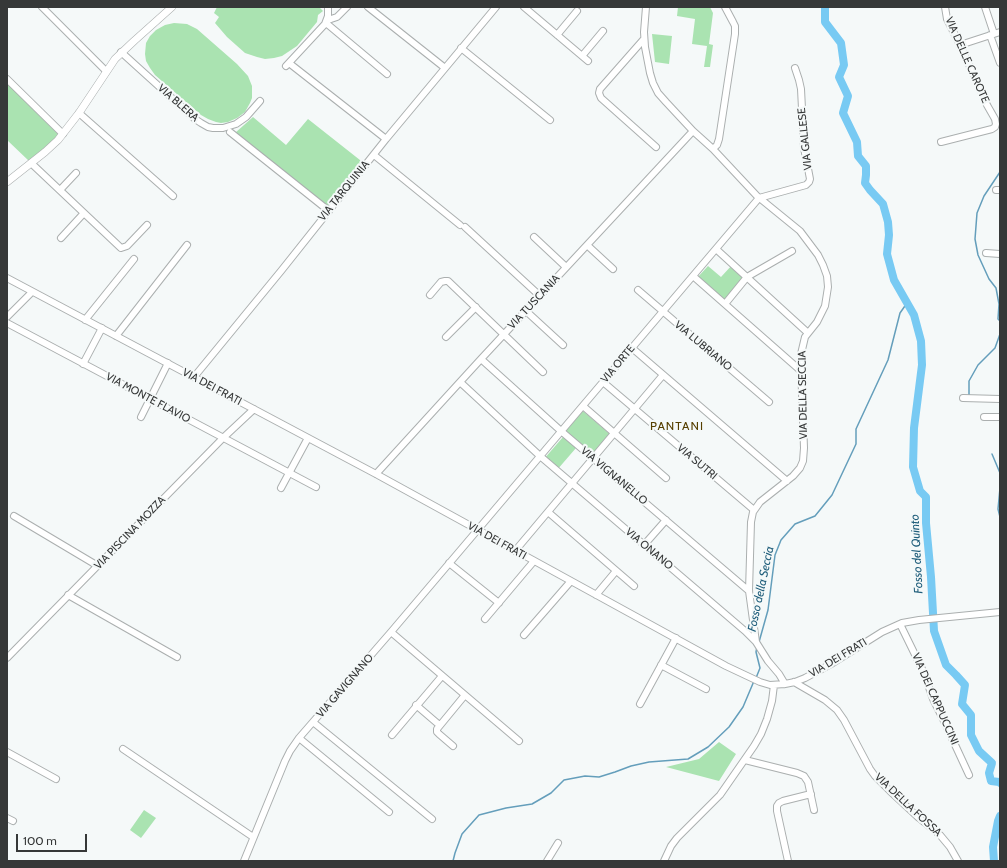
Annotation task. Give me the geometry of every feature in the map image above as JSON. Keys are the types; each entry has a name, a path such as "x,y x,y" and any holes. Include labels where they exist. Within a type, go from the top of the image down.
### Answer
{"main road":[{"path":"7,182 50,147 63,134 115,60 172,7"}],"street":[{"path":"42,7 106,71"},
{"path":"328,7 326,21 287,64 386,139"},
{"path":"326,21 337,17 347,7"},
{"path":"368,7 445,68"},
{"name":"VIA TARQUINIA","path":"194,377 386,139 496,7"},
{"path":"524,7 588,61"},
{"name":"VIA DELLA SECCIA","path":"646,7 644,39 648,68 652,81 657,90 666,102 759,198 799,229 814,249 824,267 828,281 824,308 804,339 801,353 804,457 800,468 787,481 764,498 754,510"},
{"path":"713,149 719,139 735,34 733,22 725,7"},
{"name":"VIA DELLE CAROTE","path":"941,142 992,129 996,125 986,105 980,86 949,25 945,7"},
{"path":"985,7 995,34 1000,63"},
{"path":"557,35 577,11"},
{"path":"326,21 388,74"},
{"path":"582,56 603,31"},
{"path":"960,45 995,34"},
{"path":"644,39 600,89 599,93 600,98 656,147"},
{"path":"461,48 550,120"},
{"name":"VIA BLERA","path":"122,52 194,119 208,127 223,128 236,124 248,115 260,101"},
{"name":"VIA GALLESE","path":"759,198 806,185 810,180 804,148 800,83 795,68"},
{"path":"7,79 63,134"},
{"path":"79,113 173,196"},
{"name":"VIA TUSCANIA","path":"376,474 526,310 694,131"},
{"path":"230,132 329,211"},
{"path":"374,154 462,226 540,296"},
{"path":"31,163 121,248 127,246 147,225"},
{"path":"60,190 76,173"},
{"name":"VIA ORTE","path":"477,530 759,198"},
{"path":"61,238 84,213"},
{"path":"534,237 566,267"},
{"path":"116,336 187,245"},
{"path":"587,245 613,269"},
{"path":"716,249 808,333"},
{"path":"725,304 747,277 792,251"},
{"path":"986,253 1000,254"},
{"path":"85,320 134,259"},
{"path":"693,276 801,371"},
{"name":"VIA DEI FRATI","path":"8,281 102,328 376,474 757,682 774,685 794,682 805,678 820,671 879,634 900,624 916,620 1000,612"},
{"path":"430,295 441,282 449,282 543,372"},
{"name":"VIA LUBRIANO","path":"638,290 769,402"},
{"path":"7,317 32,292"},
{"path":"446,337 476,307"},
{"path":"526,310 563,345"},
{"name":"VIA MONTE FLAVIO","path":"7,323 316,487"},
{"path":"83,364 102,328"},
{"path":"632,348 787,481"},
{"name":"VIA VIGNANELLO","path":"481,359 561,431 749,591"},
{"path":"141,417 168,363"},
{"path":"515,551 663,376"},
{"name":"VIA ONANO","path":"460,382 540,456 756,642"},
{"name":"VIA SUTRI","path":"603,382 754,510"},
{"path":"963,398 1000,399"},
{"path":"582,406 666,478"},
{"name":"VIA PISCINA MOZZA","path":"8,654 98,566 223,438 254,409"},
{"path":"984,417 1000,417"},
{"path":"281,488 308,438"},
{"path":"754,510 751,522 749,591 756,642 785,684"},
{"path":"548,512 634,586"},
{"path":"14,516 98,566"},
{"path":"644,545 666,520"},
{"name":"VIA GAVIGNANO","path":"244,861 290,751 477,530"},
{"path":"485,619 534,561"},
{"path":"449,563 499,603"},
{"path":"596,595 616,571"},
{"path":"524,635 571,581"},
{"path":"68,595 177,657"},
{"name":"VIA DEI CAPPUCCINI","path":"900,624 924,673 932,699 969,775"},
{"path":"391,632 519,741"},
{"path":"640,704 676,638"},
{"path":"661,665 706,689"},
{"path":"392,735 442,676"},
{"name":"VIA DELLA FOSSA","path":"794,682 825,700 837,710 843,718 875,776 919,818 940,835 950,847 958,861"},
{"path":"664,861 671,846 677,838 720,795 758,741 770,710 774,685"},
{"path":"453,746 439,734 437,729 465,695"},
{"path":"416,705 437,723"},
{"path":"313,722 432,819"},
{"path":"300,738 389,812"},
{"path":"123,749 253,837"},
{"path":"7,752 56,779"},
{"path":"745,760 801,774 807,780 814,810"},
{"path":"788,861 777,806 783,801 811,794"},
{"path":"7,818 13,822"},
{"path":"547,861 558,843"}],"green space":[{"path":"217,7 319,7 323,11 318,15 317,22 297,46 282,56 265,59 245,53 227,37 215,23 219,17 214,13"},
{"path":"678,7 710,7 713,13 709,44 713,45 710,67 704,67 707,46 692,44 695,19 677,16"},
{"path":"174,23 187,24 197,29 237,64 248,76 252,86 252,98 245,112 237,118 221,123 201,115 155,75 150,68 146,61 146,43 156,30 165,25"},
{"path":"652,34 672,36 669,64 655,62"},
{"path":"7,81 61,134 29,161 7,140"},
{"path":"253,117 286,145 308,119 365,164 329,209 235,133"},
{"path":"732,265 746,278 725,302 697,278 708,266 721,277"},
{"path":"583,411 611,435 592,456 564,432"},
{"path":"563,437 576,448 557,470 544,459"},
{"path":"719,742 736,754 719,781 666,767 699,759"},
{"path":"144,810 156,818 141,838 130,830"}],"waterway":[{"name":"Fosso del Quinto","path":"825,7 825,22 841,43 844,65 839,77 848,96 843,113 857,142 858,156 866,166 865,183 883,204 888,222 889,235 887,254 894,280 914,315 921,341 922,365 914,428 913,467 920,491 926,497 926,523 934,631 946,665 965,685 962,704 971,715 971,735 979,751 992,763 989,773 991,781 1000,783"},
{"path":"1000,172 984,196 977,213 975,239 978,255 989,279 996,288 999,304 998,319 1000,321"},
{"name":"Fosso della Seccia","path":"759,642 768,610 775,555 781,540 795,524 815,516 832,495 856,444 856,429 888,360 900,313 907,303"},
{"path":"969,395 969,381 978,365 995,348 1000,334"},
{"path":"992,454 1000,473"},
{"path":"1000,488 998,509 1000,517"},
{"name":"Fosso della Seccia","path":"756,678 760,668 756,652 757,647"},
{"name":"Fosso della Seccia","path":"453,861 462,834 479,815 506,808 532,804 551,793 564,780 585,776 599,777 631,766 649,762 688,759 708,747 729,727 743,707 754,681"},
{"name":"Fosso del Quinto","path":"994,861 993,847 1000,816"}],"district":[{"name":"PANTANI","path":"677,426"}]}
